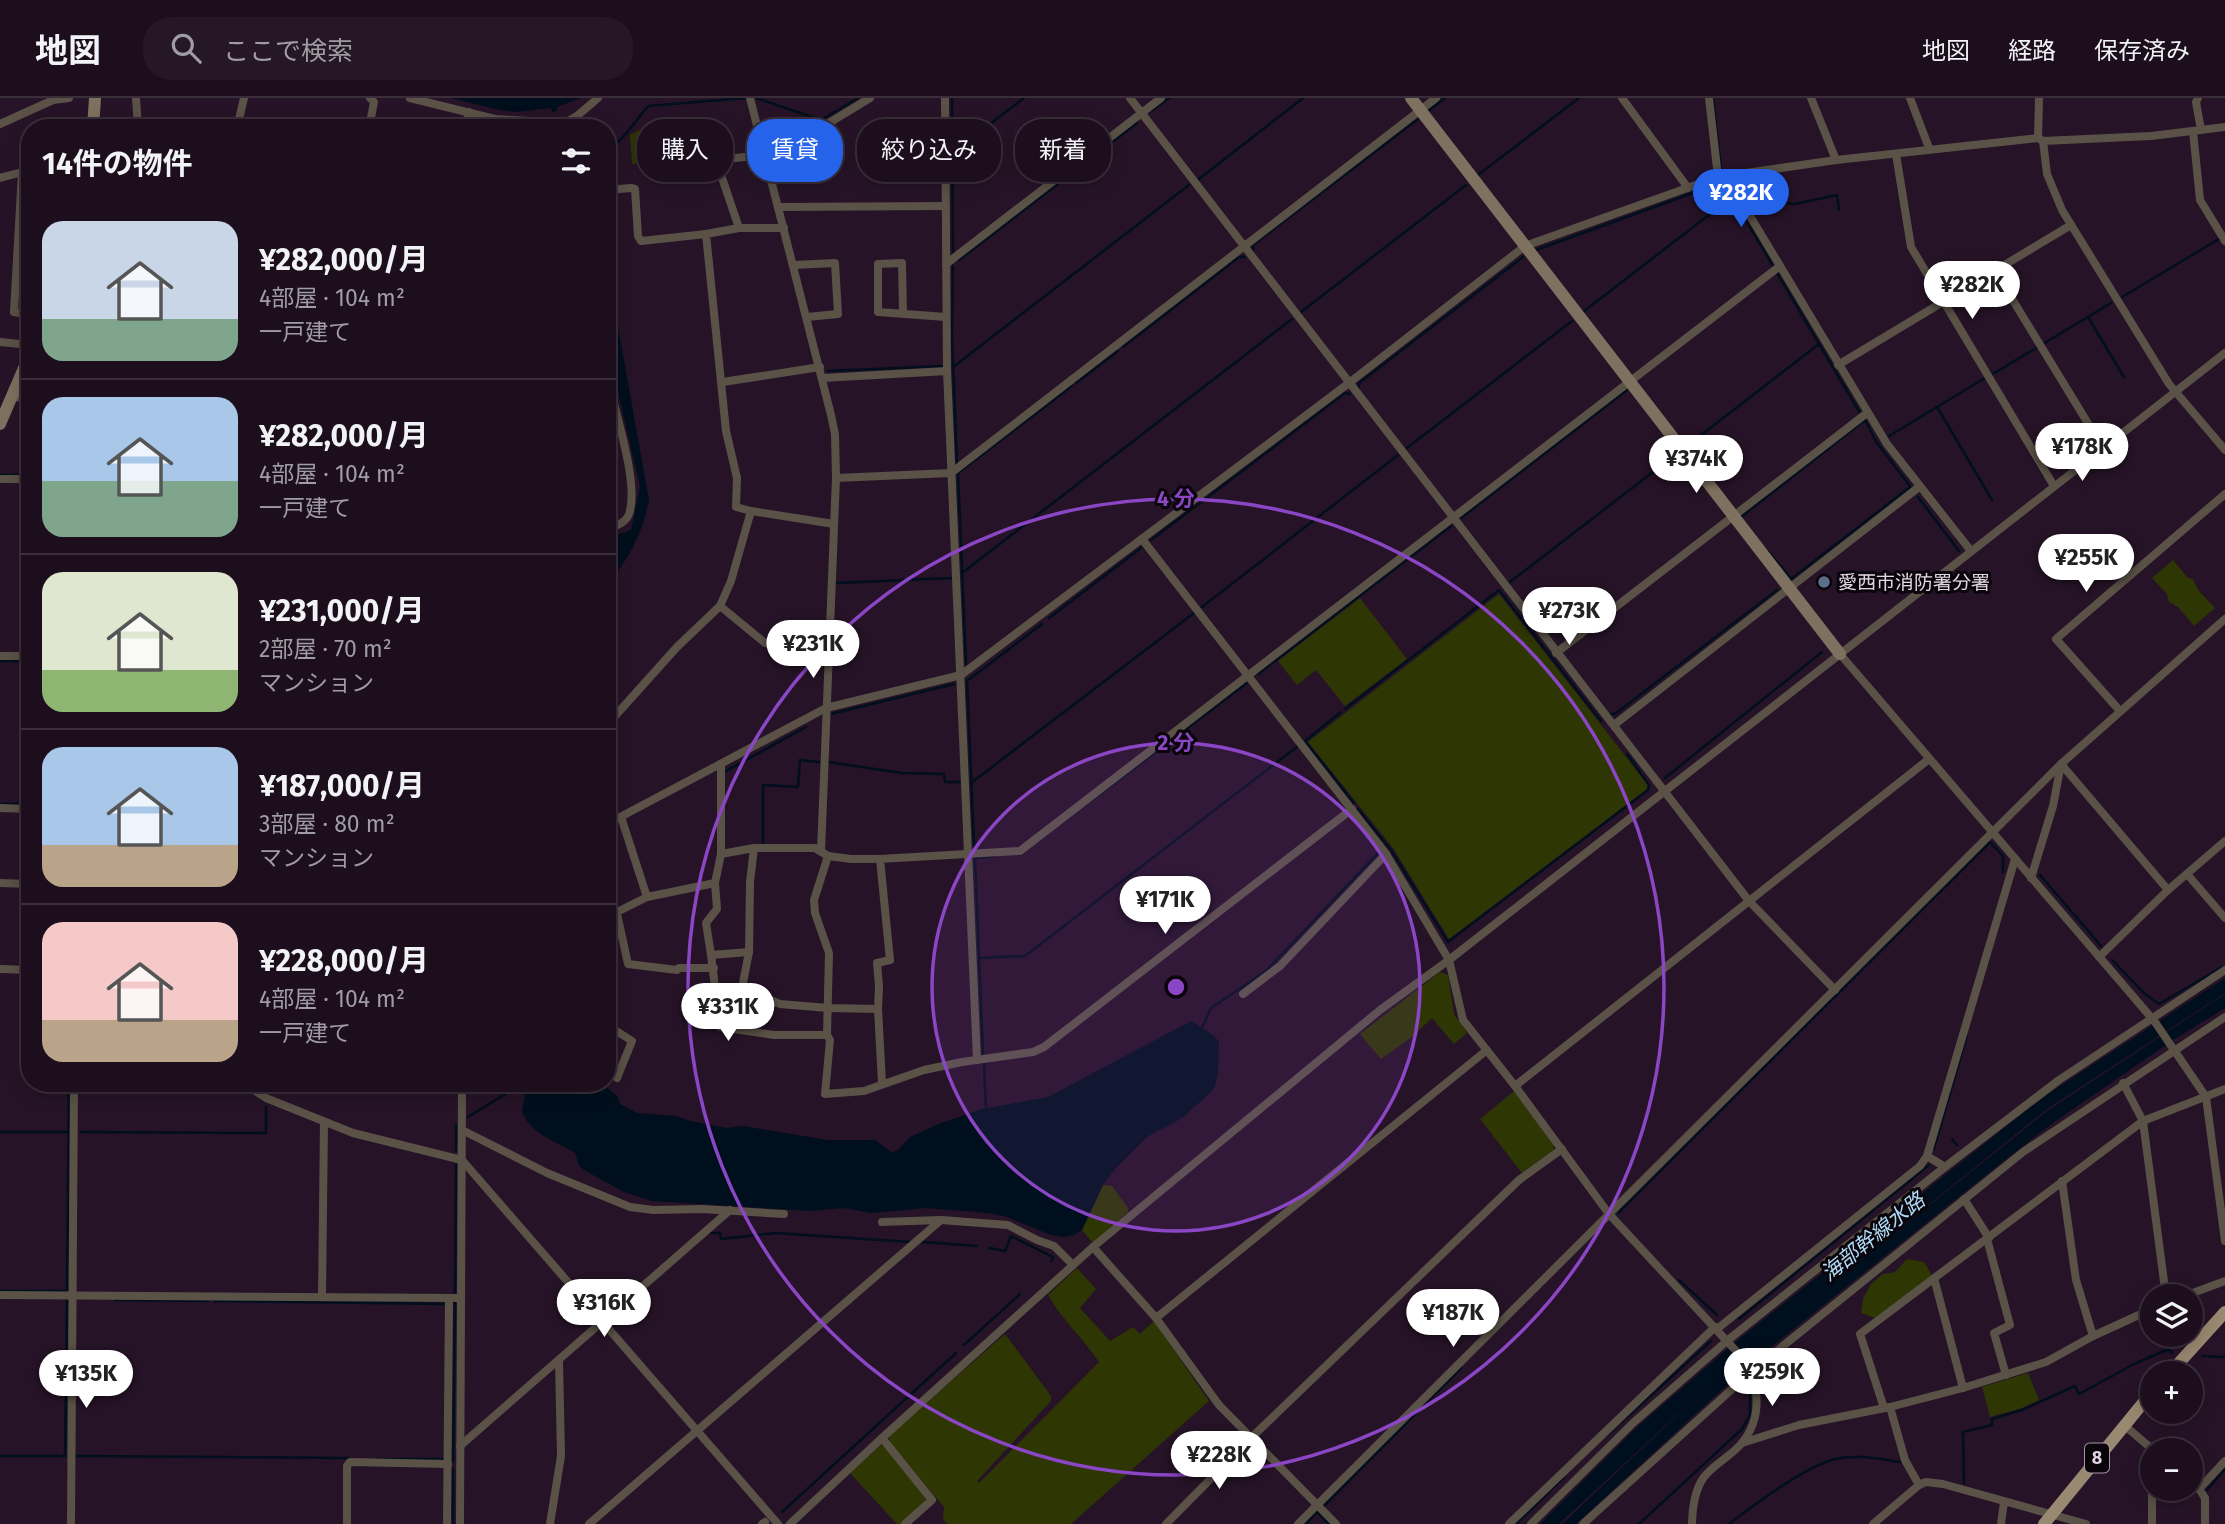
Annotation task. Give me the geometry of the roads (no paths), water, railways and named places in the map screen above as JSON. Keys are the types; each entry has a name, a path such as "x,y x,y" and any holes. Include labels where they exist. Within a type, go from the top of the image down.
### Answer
{"main road":[{"path":"2181,1361 2225,1312"},
{"name":"8","path":"2047,1519 2140,1406"}],"street":[{"path":"0,124 53,100 69,98"},
{"path":"94,119 95,98"},
{"path":"136,98 137,119"},
{"path":"239,119 244,98"},
{"path":"370,98 374,102 371,119"},
{"path":"410,98 495,119"},
{"path":"572,119 598,98"},
{"path":"750,98 755,119"},
{"path":"835,119 870,98"},
{"path":"945,98 947,371 977,1060"},
{"path":"1130,98 1749,901 1835,990"},
{"path":"946,264 1161,98"},
{"path":"1411,98 1840,654 2153,1020 2206,1097 2225,1241"},
{"path":"836,478 951,473 1436,98"},
{"path":"1622,98 1688,188"},
{"path":"1709,98 1722,176 1780,266 1867,413 1919,487 1970,551"},
{"path":"1811,98 1836,160"},
{"path":"1910,98 1929,148"},
{"path":"2039,98 2041,140 2047,174 2062,209 2175,391 2225,450"},
{"path":"2198,98 2200,200 2225,241"},
{"path":"467,119 469,112"},
{"path":"616,820 826,708 961,676 1349,383 1525,246 1722,176 1929,148 2151,136 2225,127"},
{"path":"1896,154 1911,247 2054,486"},
{"path":"739,228 716,160 747,157"},
{"path":"0,178 21,172"},
{"path":"771,182 835,434 836,478 826,708 824,854 814,900 830,953 827,1035 830,1040 825,1094 864,1091 923,1070 1033,1052 1044,1047 1352,809"},
{"path":"616,189 635,189 638,236 641,241 666,240 739,228 784,228"},
{"path":"778,207 945,206"},
{"path":"1839,365 2071,225"},
{"path":"706,234 726,431 737,478 736,507 834,524"},
{"path":"21,235 15,312 21,313"},
{"path":"794,265 835,263 838,314 807,317"},
{"path":"903,314 902,263 878,264 878,312 903,314 946,317"},
{"path":"721,855 754,848 815,848 824,854 851,859 880,859 1020,850 1780,266"},
{"path":"1995,271 2103,448"},
{"path":"0,342 21,344"},
{"path":"790,1524 881,1437 1093,1247 1380,1010 1665,792 2225,352"},
{"path":"723,382 820,367"},
{"path":"822,378 947,371"},
{"path":"0,424 21,374"},
{"path":"11,397 21,398"},
{"path":"1556,653 1867,413"},
{"path":"616,420 631,489 629,515 616,526"},
{"path":"0,479 21,479"},
{"path":"1614,725 1919,487"},
{"path":"2120,711 2056,639 2225,494"},
{"path":"616,715 677,647 720,606 731,581 751,511"},
{"path":"1142,539 1386,854 1448,960 1463,1020 1609,1214 1730,1342 1751,1368 1757,1408 1753,1426 1742,1443 1704,1477 1695,1501 1692,1524"},
{"path":"720,606 765,643 828,652"},
{"path":"1298,1524 2061,764 2225,619"},
{"path":"0,656 21,656"},
{"path":"1515,1086 1929,759"},
{"path":"721,764 721,855 715,883 717,909 706,923 720,1027 774,1035 827,1035"},
{"path":"2031,878 2053,806 2061,764"},
{"path":"2061,764 2168,890"},
{"path":"0,808 21,808"},
{"path":"621,817 647,897"},
{"path":"2099,957 2168,890 2225,841"},
{"path":"754,848 750,882 749,952 741,988 780,1004 878,1009"},
{"path":"1243,994 1280,965 1386,854"},
{"path":"880,859 890,960 877,963 882,1083"},
{"path":"1509,1524 1716,1328 1920,1166 1927,1156 2015,859"},
{"path":"2187,874 2225,918"},
{"path":"0,883 21,884"},
{"path":"714,968 677,970 628,964 617,914 647,897 715,883"},
{"path":"711,955 749,952"},
{"path":"0,969 21,970"},
{"path":"1531,1524 1633,1423 1945,1167 2059,1080 2225,970"},
{"path":"1583,1524 1751,1368 2023,1152 2172,1047 2225,1017"},
{"path":"616,1031 632,1041 617,1078"},
{"path":"1156,1318 1487,1050"},
{"path":"2123,1083 2143,1121 2164,1284"},
{"path":"1919,1485 1905,1460 1860,1334 2143,1121 2225,1089"},
{"path":"71,1524 74,1092"},
{"path":"265,1092 324,1122 353,1133 462,1160 778,1524"},
{"path":"460,1524 462,1092"},
{"path":"322,1297 324,1122"},
{"path":"462,1130 547,1173 630,1207 785,1214"},
{"path":"1166,1524 1251,1438 1519,1180 1562,1149"},
{"path":"1927,1156 1945,1167"},
{"path":"2062,1181 2076,1280 2093,1336"},
{"path":"1964,1199 1988,1238 2010,1325 1994,1333 2006,1375"},
{"path":"460,1446 730,1210"},
{"path":"882,1222 941,1220 1009,1225 1054,1246 1073,1265"},
{"path":"589,1524 941,1220"},
{"path":"1093,1247 1156,1318 1219,1405 1336,1524"},
{"path":"1934,1278 1963,1388"},
{"path":"2203,1289 2225,1281"},
{"path":"0,1294 461,1298"},
{"path":"447,1524 449,1298"},
{"path":"1742,1443 1799,1425 1887,1408 2006,1375 2046,1362 2140,1314"},
{"path":"550,1524 561,1456 559,1360"},
{"path":"2124,1425 2140,1439"},
{"path":"881,1437 932,1500 905,1524"},
{"path":"2203,1485 2225,1461"},
{"path":"347,1524 347,1466 350,1462 448,1464"},
{"path":"1873,1524 1926,1482 1943,1484 2004,1502 2047,1519 2086,1524"},
{"path":"2203,1495 2205,1524"},
{"path":"2152,1501 2152,1524"},
{"path":"2001,1524 2004,1502"}],"water":[{"path":"451,98 581,98 557,107 557,111 552,112 551,108 517,112"},
{"path":"616,316 649,500 634,546 616,573 616,535 631,530 640,486 616,377"},
{"name":"海部幹線水路","path":"2225,978 2225,993 2047,1109 1801,1308 2047,1111 2225,994 2225,1008 2173,1040 2050,1125 1996,1167 1751,1363 1576,1524 1562,1524 1719,1376 1559,1524 1540,1524 1636,1428 1733,1344 2042,1098"},
{"path":"1191,1021 1219,1041 1218,1072 1215,1086 1210,1093 1182,1118 1147,1137 1103,1185 1082,1230 1064,1237 989,1213 926,1208 872,1213 843,1208 812,1211 652,1201 624,1192 584,1170 575,1153 537,1131 522,1111 525,1092 612,1092 618,1097 620,1104 637,1113 676,1116 726,1128 743,1126 828,1140 875,1140 891,1152 897,1151 910,1137 941,1123 982,1109 1048,1097"}],"waterway":[{"path":"616,144 648,106 746,98"},
{"path":"756,98 821,120 858,98"},
{"path":"952,98 953,253"},
{"path":"996,119 1024,98"},
{"path":"1150,112 1169,98"},
{"path":"1199,179 1303,98"},
{"path":"1428,111 1445,98"},
{"path":"1478,175 1579,98"},
{"path":"1713,98 1721,170"},
{"path":"1253,250 1253,245 1418,119"},
{"path":"959,260 1137,123"},
{"path":"1735,180 1766,182 1773,202 1795,204 1837,195 1839,210"},
{"path":"1536,250 1723,182 1773,266"},
{"path":"953,367 1189,185"},
{"path":"1301,312 1466,185"},
{"path":"1583,312 1732,197"},
{"path":"2122,297 2219,239"},
{"path":"1123,347 1239,257 1244,257"},
{"path":"1359,387 1359,383 1523,257"},
{"path":"953,266 952,337 957,464"},
{"path":"1777,273 1860,413"},
{"path":"2043,344 2111,303"},
{"path":"2088,317 2124,377"},
{"path":"962,573 1292,319"},
{"path":"1407,448 1572,321"},
{"path":"1687,446 1819,344"},
{"path":"1991,375 2038,347"},
{"path":"1076,383 1118,351"},
{"path":"828,371 942,366"},
{"path":"1889,436 1985,378"},
{"path":"958,473 1072,386"},
{"path":"1461,518 1627,390"},
{"path":"1151,540 1345,393 1350,394"},
{"path":"1937,407 1992,500"},
{"path":"1741,517 1865,420 1877,443 1910,486"},
{"path":"1202,607 1398,455"},
{"path":"1510,582 1675,455"},
{"path":"958,473 966,664"},
{"path":"0,475 21,475"},
{"path":"1767,550 1791,579 1910,487"},
{"path":"1918,497 1959,551"},
{"path":"1258,674 1451,526"},
{"path":"1049,618 1141,548"},
{"path":"836,583 951,578"},
{"path":"1345,709 1499,590 1601,721"},
{"path":"1611,714 1615,714 1777,590"},
{"path":"971,783 1194,613"},
{"path":"974,845 967,681 1042,624"},
{"path":"1665,778 1822,652"},
{"path":"0,661 21,661"},
{"path":"1019,855 1247,683"},
{"path":"831,714 954,684"},
{"path":"1341,712 1305,741 1354,803"},
{"path":"726,771 806,727"},
{"path":"979,958 1025,956 1298,746"},
{"path":"1358,809 1391,850 1448,942 1648,790 1649,785 1627,754"},
{"path":"763,844 763,785 798,787 800,760 820,762"},
{"path":"828,762 902,773 944,774 945,782 960,782"},
{"path":"0,804 21,804"},
{"path":"1618,1213 1990,842 2003,856 2003,872"},
{"path":"1201,1030 1211,1008 1266,971 1379,852"},
{"path":"983,1054 975,858 995,856"},
{"path":"2040,875 2102,947"},
{"path":"2112,960 2145,994 2159,1004 2222,967"},
{"path":"1934,1149 1967,1035"},
{"path":"984,1064 986,1110"},
{"path":"0,1291 67,1291 69,1092"},
{"path":"468,1117 508,1092"},
{"path":"81,1132 266,1133 266,1107"},
{"path":"456,1125 456,1150"},
{"path":"0,1132 67,1132"},
{"path":"1952,1139 1957,1145"},
{"path":"455,1293 456,1165"},
{"name":"海部幹線水路","path":"1739,1319 1929,1165"},
{"path":"710,1233 720,1233 721,1239 776,1233 910,1242"},
{"path":"989,1248 1005,1251 1011,1236 1053,1257 1051,1261"},
{"path":"923,1242 977,1246"},
{"path":"1679,1280 1717,1315"},
{"path":"605,1314 632,1291"},
{"path":"964,1345 1020,1294"},
{"path":"115,1300 208,1301"},
{"path":"65,1456 67,1301"},
{"path":"214,1301 446,1304"},
{"path":"451,1303 455,1303 453,1461"},
{"path":"1606,1436 1711,1341"},
{"path":"1964,1483 1963,1432 1992,1425 1992,1419 2022,1410 2075,1386 2079,1394 2136,1363 2169,1349 2172,1353"},
{"path":"782,1512 956,1353"},
{"path":"2202,1356 2225,1357"},
{"path":"1323,1507 1461,1368"},
{"path":"1639,1524 1742,1429 1750,1415 1750,1381"},
{"path":"0,1456 64,1456"},
{"path":"76,1456 349,1458"},
{"path":"1729,1524 1780,1487 1823,1463 1851,1457 1900,1462"},
{"path":"377,1459 444,1459"},
{"path":"453,1469 453,1524"},
{"path":"2207,1490 2225,1469"},
{"path":"1516,1524 1564,1477"},
{"path":"1306,1524 1317,1512 1329,1524"}],"place":[{"name":"愛西市消防署分署","path":"1824,582"}]}
